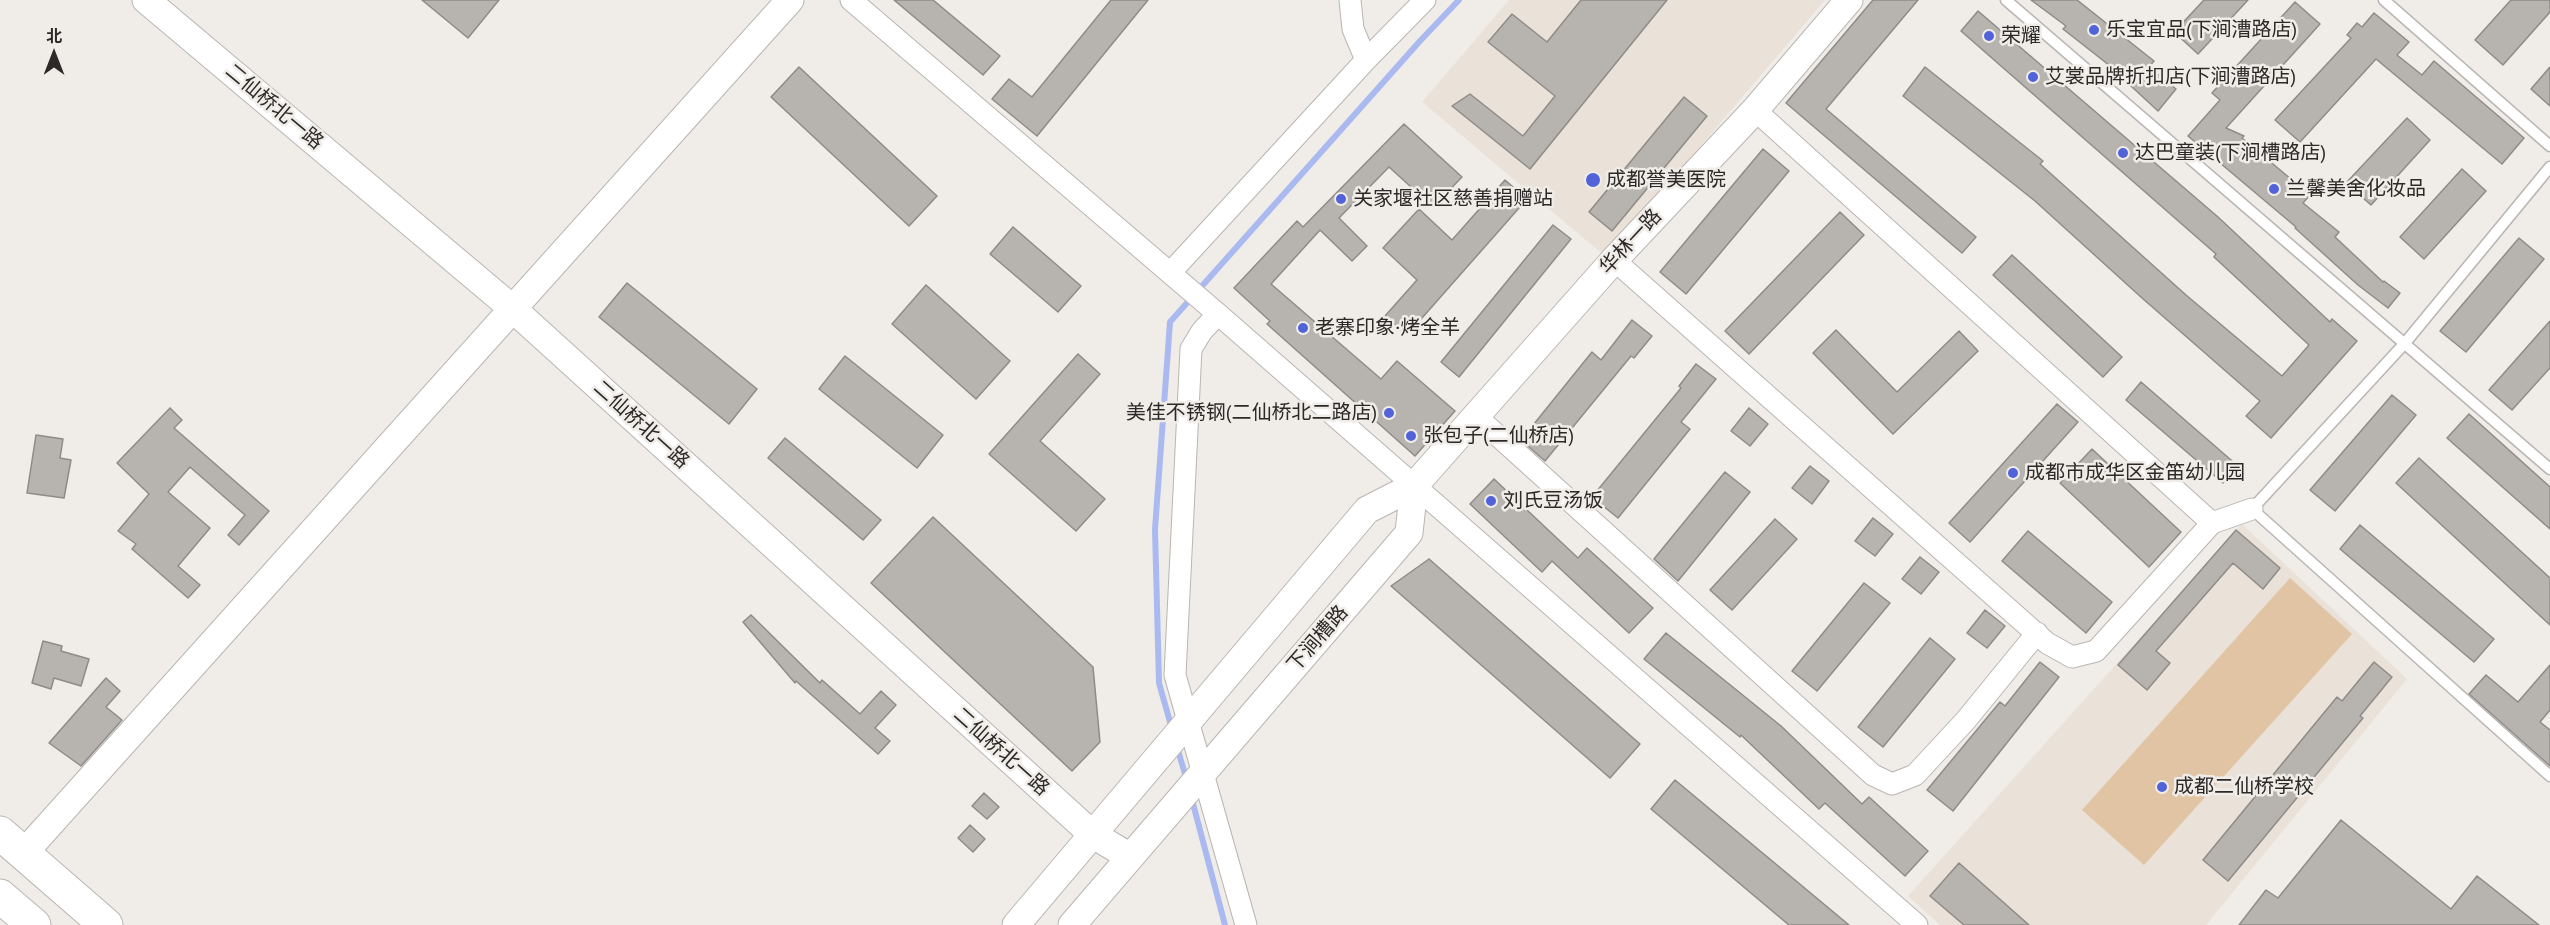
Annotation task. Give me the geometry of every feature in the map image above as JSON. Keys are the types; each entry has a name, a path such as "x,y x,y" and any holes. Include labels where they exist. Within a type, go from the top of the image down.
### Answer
{"main road":[{"path":"12,843 106,925"},
{"path":"0,896 34,925"}],"street":[{"name":"二仙桥北一路","path":"146,0 513,309 1092,834 1130,857"},
{"path":"12,843 513,309 790,0"},
{"path":"851,0 1215,311 1917,925"},
{"path":"1350,0 1353,29 1366,60"},
{"path":"1174,277 1366,60 1425,0"},
{"name":"华林一路","path":"1414,486 1614,260 1755,110 1849,0"},
{"path":"1755,110 2212,523"},
{"path":"1614,260 2037,633 2072,657 2096,651 2212,523 2252,509"},
{"path":"1215,311 1191,349 1175,675 1179,732 1194,784 1246,925"},
{"path":"1476,416 1873,775 1892,784 1915,775 1966,720 2037,633"},
{"path":"1016,925 1367,510 1414,486"},
{"name":"下涧槽路","path":"1072,925 1409,533 1414,486"}],"lane":[{"path":"2006,0 2550,469"},
{"path":"2384,0 2550,146"},
{"path":"2550,167 2405,343 2252,509 2550,776"}],"shaded area":[{"name":"成都誉美医院","path":"1509,0 1825,0 1606,257 1422,102"},
{"name":"成都二仙桥学校","path":"2242,524 2407,679 2206,925 1940,925 1908,896"},
{"path":"2290,578 2352,634 2144,865 2082,810"}],"building":[{"path":"422,0 499,0 468,38"},
{"path":"894,0 933,0 1000,56 983,75"},
{"path":"1111,0 1148,0 1037,136 992,99 1009,79 1032,97"},
{"name":"成都誉美医院","path":"1581,0 1667,0 1530,169 1452,106 1470,94 1523,136 1555,96 1488,42 1512,14 1547,42"},
{"path":"1873,0 1918,0 1826,109 1976,237 1962,253 1786,103"},
{"path":"2031,0 2077,0 2154,61 2149,67 2176,89 2158,111 2105,62 2063,29 2066,26"},
{"path":"2204,0 2248,0 2198,54 2174,32"},
{"path":"2511,0 2550,0 2550,12 2503,65 2475,40"},
{"path":"2295,2 2320,24 2226,128 2244,136 2242,138 2310,195 2303,203 2339,232 2335,237 2383,282 2400,293 2388,308 2358,285 2296,227 2188,136 2220,100 2212,93"},
{"path":"1978,11 2218,217 2330,322 2332,319 2357,341 2271,438 2246,416 2260,401 2035,201 1903,96 1925,67 2043,161 2040,164 2186,295 2282,376 2309,345 2214,257 2216,254 1961,31"},
{"path":"2374,13 2409,42 2397,55 2422,75 2434,61 2524,138 2502,164 2376,59 2300,142 2275,120 2351,38 2347,35 2357,23 2362,27"},
{"path":"799,67 937,196 909,226 771,97"},
{"path":"2550,67 2550,106 2531,89"},
{"path":"1684,97 1707,116 1612,231 1589,212"},
{"path":"2407,118 2430,140 2371,205 2346,183"},
{"path":"1404,124 1462,177 1433,207 1389,167 1339,218 1367,246 1352,261 1320,230 1271,284 1381,379 1397,361 1455,411 1415,456 1267,324 1270,321 1234,288 1297,221 1303,227"},
{"path":"1763,149 1789,171 1686,294 1660,272"},
{"path":"2462,169 2486,191 2424,259 2400,237"},
{"path":"1505,180 1527,199 1407,335 1385,316 1417,280 1383,248 1419,209 1452,240"},
{"path":"1840,212 1864,235 1749,354 1725,331"},
{"path":"1553,225 1571,239 1459,377 1441,362"},
{"path":"1013,227 1081,286 1058,312 990,254"},
{"path":"2519,238 2544,259 2466,352 2440,331"},
{"path":"2012,255 2122,357 2103,377 1993,275"},
{"path":"627,283 757,389 729,424 599,317"},
{"path":"926,285 1010,361 976,399 892,324"},
{"path":"1632,320 1652,336 1634,358 1631,356 1545,461 1521,440 1592,352 1601,360"},
{"path":"2550,321 2550,368 2512,410 2489,390"},
{"path":"1836,330 1897,392 1959,331 1978,351 1893,434 1813,353"},
{"path":"1078,354 1100,374 1040,441 1105,499 1076,531 989,454"},
{"path":"845,356 943,435 917,468 819,389"},
{"path":"1696,364 1716,379 1681,422 1690,429 1618,518 1592,497 1681,388 1679,386"},
{"path":"2141,382 2238,466 2223,483 2126,400"},
{"path":"2392,395 2416,415 2335,511 2310,490"},
{"name":"成都市成华区金笛幼儿园","path":"2057,404 2078,422 1970,542 1949,523"},
{"path":"170,408 182,420 174,428 269,511 239,545 228,535 245,515 190,467 168,492 210,528 178,566 200,585 188,598 132,549 136,544 118,531 149,494 117,463"},
{"path":"1749,408 1768,424 1750,446 1731,431"},
{"path":"2469,414 2550,487 2550,529 2447,438"},
{"path":"36,435 63,439 60,458 71,460 64,498 27,493"},
{"path":"785,438 881,520 863,540 768,458"},
{"path":"2092,449 2181,532 2149,567 2060,483"},
{"path":"2419,458 2550,578 2550,625 2396,483"},
{"path":"1810,466 1829,481 1812,504 1792,488"},
{"path":"1725,472 1750,492 1678,581 1654,559"},
{"path":"1494,479 1578,558 1587,548 1653,608 1629,633 1552,561 1542,572 1470,504"},
{"path":"933,517 1093,667 1100,742 1072,771 871,583"},
{"path":"1873,518 1893,534 1875,556 1855,541"},
{"path":"1775,519 1797,539 1732,610 1710,590"},
{"path":"2360,525 2494,639 2474,662 2340,549"},
{"path":"2236,530 2280,568 2263,589 2233,563 2156,651 2170,663 2147,690 2118,665"},
{"path":"2028,531 2112,602 2086,633 2002,561"},
{"path":"1920,557 1939,572 1921,594 1902,579"},
{"path":"1429,559 1640,744 1610,778 1391,586"},
{"path":"1864,583 1890,603 1817,691 1792,671"},
{"path":"1985,610 2005,626 1987,648 1967,633"},
{"path":"751,615 820,683 822,680 860,714 881,691 896,705 875,728 890,741 878,754 796,681 795,683 743,622"},
{"path":"1666,633 1781,726 1862,804 1869,797 1928,851 1905,876 1825,803 1819,809 1741,735 1740,737 1644,659"},
{"path":"1930,638 1955,659 1883,747 1858,727"},
{"path":"43,641 62,646 61,651 89,659 81,686 54,678 51,689 32,683"},
{"path":"2040,662 2059,677 1953,811 1927,790 2000,702 2005,706"},
{"path":"2374,662 2392,677 2360,716 2363,718 2228,881 2203,860 2337,697 2342,701"},
{"path":"2550,665 2550,710 2540,722 2550,730 2550,766 2469,694 2486,675 2518,702"},
{"path":"106,678 120,691 106,707 122,720 81,766 49,743"},
{"path":"1675,780 1849,925 1789,925 1651,809"},
{"path":"984,793 999,807 987,819 972,806"},
{"path":"2341,820 2451,909 2477,876 2539,925 2239,925 2266,890 2278,898"},
{"path":"970,825 985,839 973,852 958,838"},
{"path":"1959,863 2029,925 1964,925 1930,896"}],"waterway":[{"path":"1172,729 1159,683 1155,529 1170,322 1459,0"},
{"path":"1177,747 1187,781"},
{"path":"1191,796 1225,925"}],"place":[{"name":"乐宝宜品(下涧漕路店)","path":"2094,30"},
{"name":"荣耀","path":"1989,36"},
{"name":"艾裳品牌折扣店(下涧漕路店)","path":"2033,77"},
{"name":"达巴童装(下涧槽路店)","path":"2123,153"},
{"name":"成都誉美医院","path":"1593,180"},
{"name":"兰馨美舍化妆品","path":"2274,189"},
{"name":"关家堰社区慈善捐赠站","path":"1341,199"},
{"name":"老寨印象·烤全羊","path":"1303,328"},
{"name":"美佳不锈钢(二仙桥北二路店)","path":"1389,413"},
{"name":"张包子(二仙桥店)","path":"1411,436"},
{"name":"成都市成华区金笛幼儿园","path":"2013,473"},
{"name":"刘氏豆汤饭","path":"1491,501"},
{"name":"成都二仙桥学校","path":"2162,787"}]}
